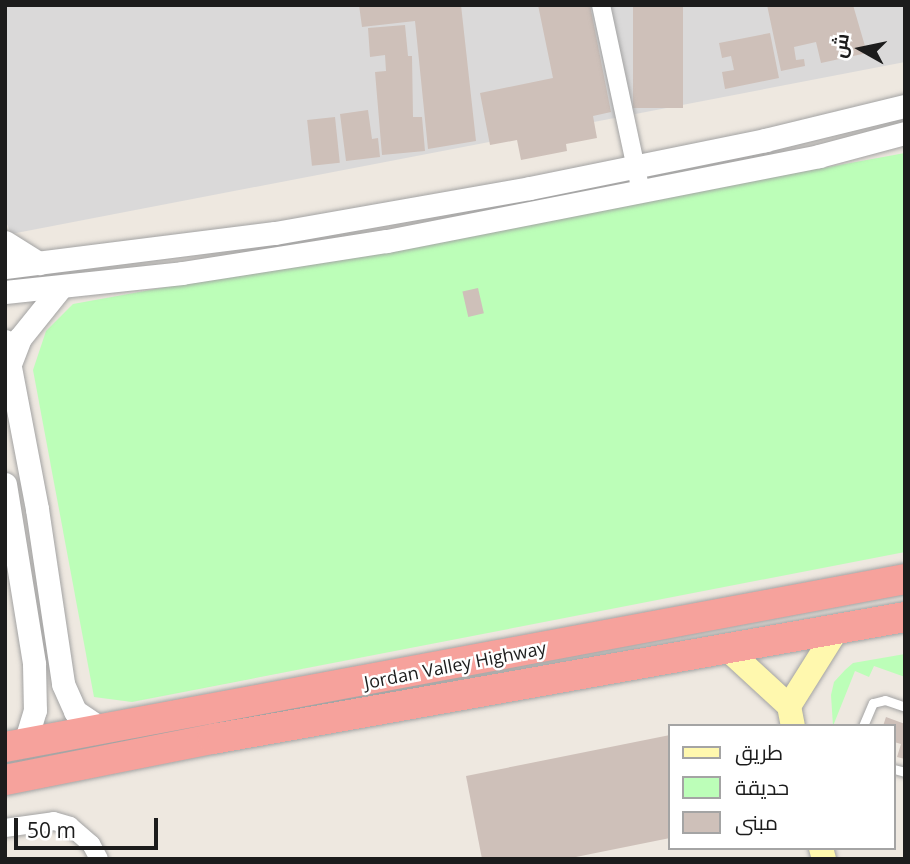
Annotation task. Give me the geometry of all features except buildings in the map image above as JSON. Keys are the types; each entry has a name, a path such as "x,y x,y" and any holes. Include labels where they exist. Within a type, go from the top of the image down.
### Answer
{"highway":[{"name":"Jordan Valley Highway","path":"5,780 211,725 905,579"},
{"name":"Jordan Valley Highway","path":"15,745 100,728 211,725 836,631 905,617"}],"main road":[{"path":"726,648 791,716 836,631"}],"street":[{"path":"601,5 641,192"},
{"path":"5,267 275,233 765,141 905,106"},
{"path":"5,292 291,256 641,192 905,133"},
{"path":"5,242 39,262"},
{"path":"10,364 20,338 61,287"},
{"path":"5,341 63,684 75,710 100,728"},
{"path":"5,484 34,664 34,710 15,745"},
{"path":"5,828 54,821 70,826 91,844 99,859"}],"lane":[{"path":"864,724 873,703 886,700 905,707"}],"shaded area":[{"path":"5,5 905,5 905,62 11,234 5,219"}],"green space":[{"path":"905,153 905,552 132,702 94,697 33,370 46,331 73,304"},
{"path":"905,654 905,677 874,666 869,677 855,671 833,724 831,695 834,682 853,663"}]}
